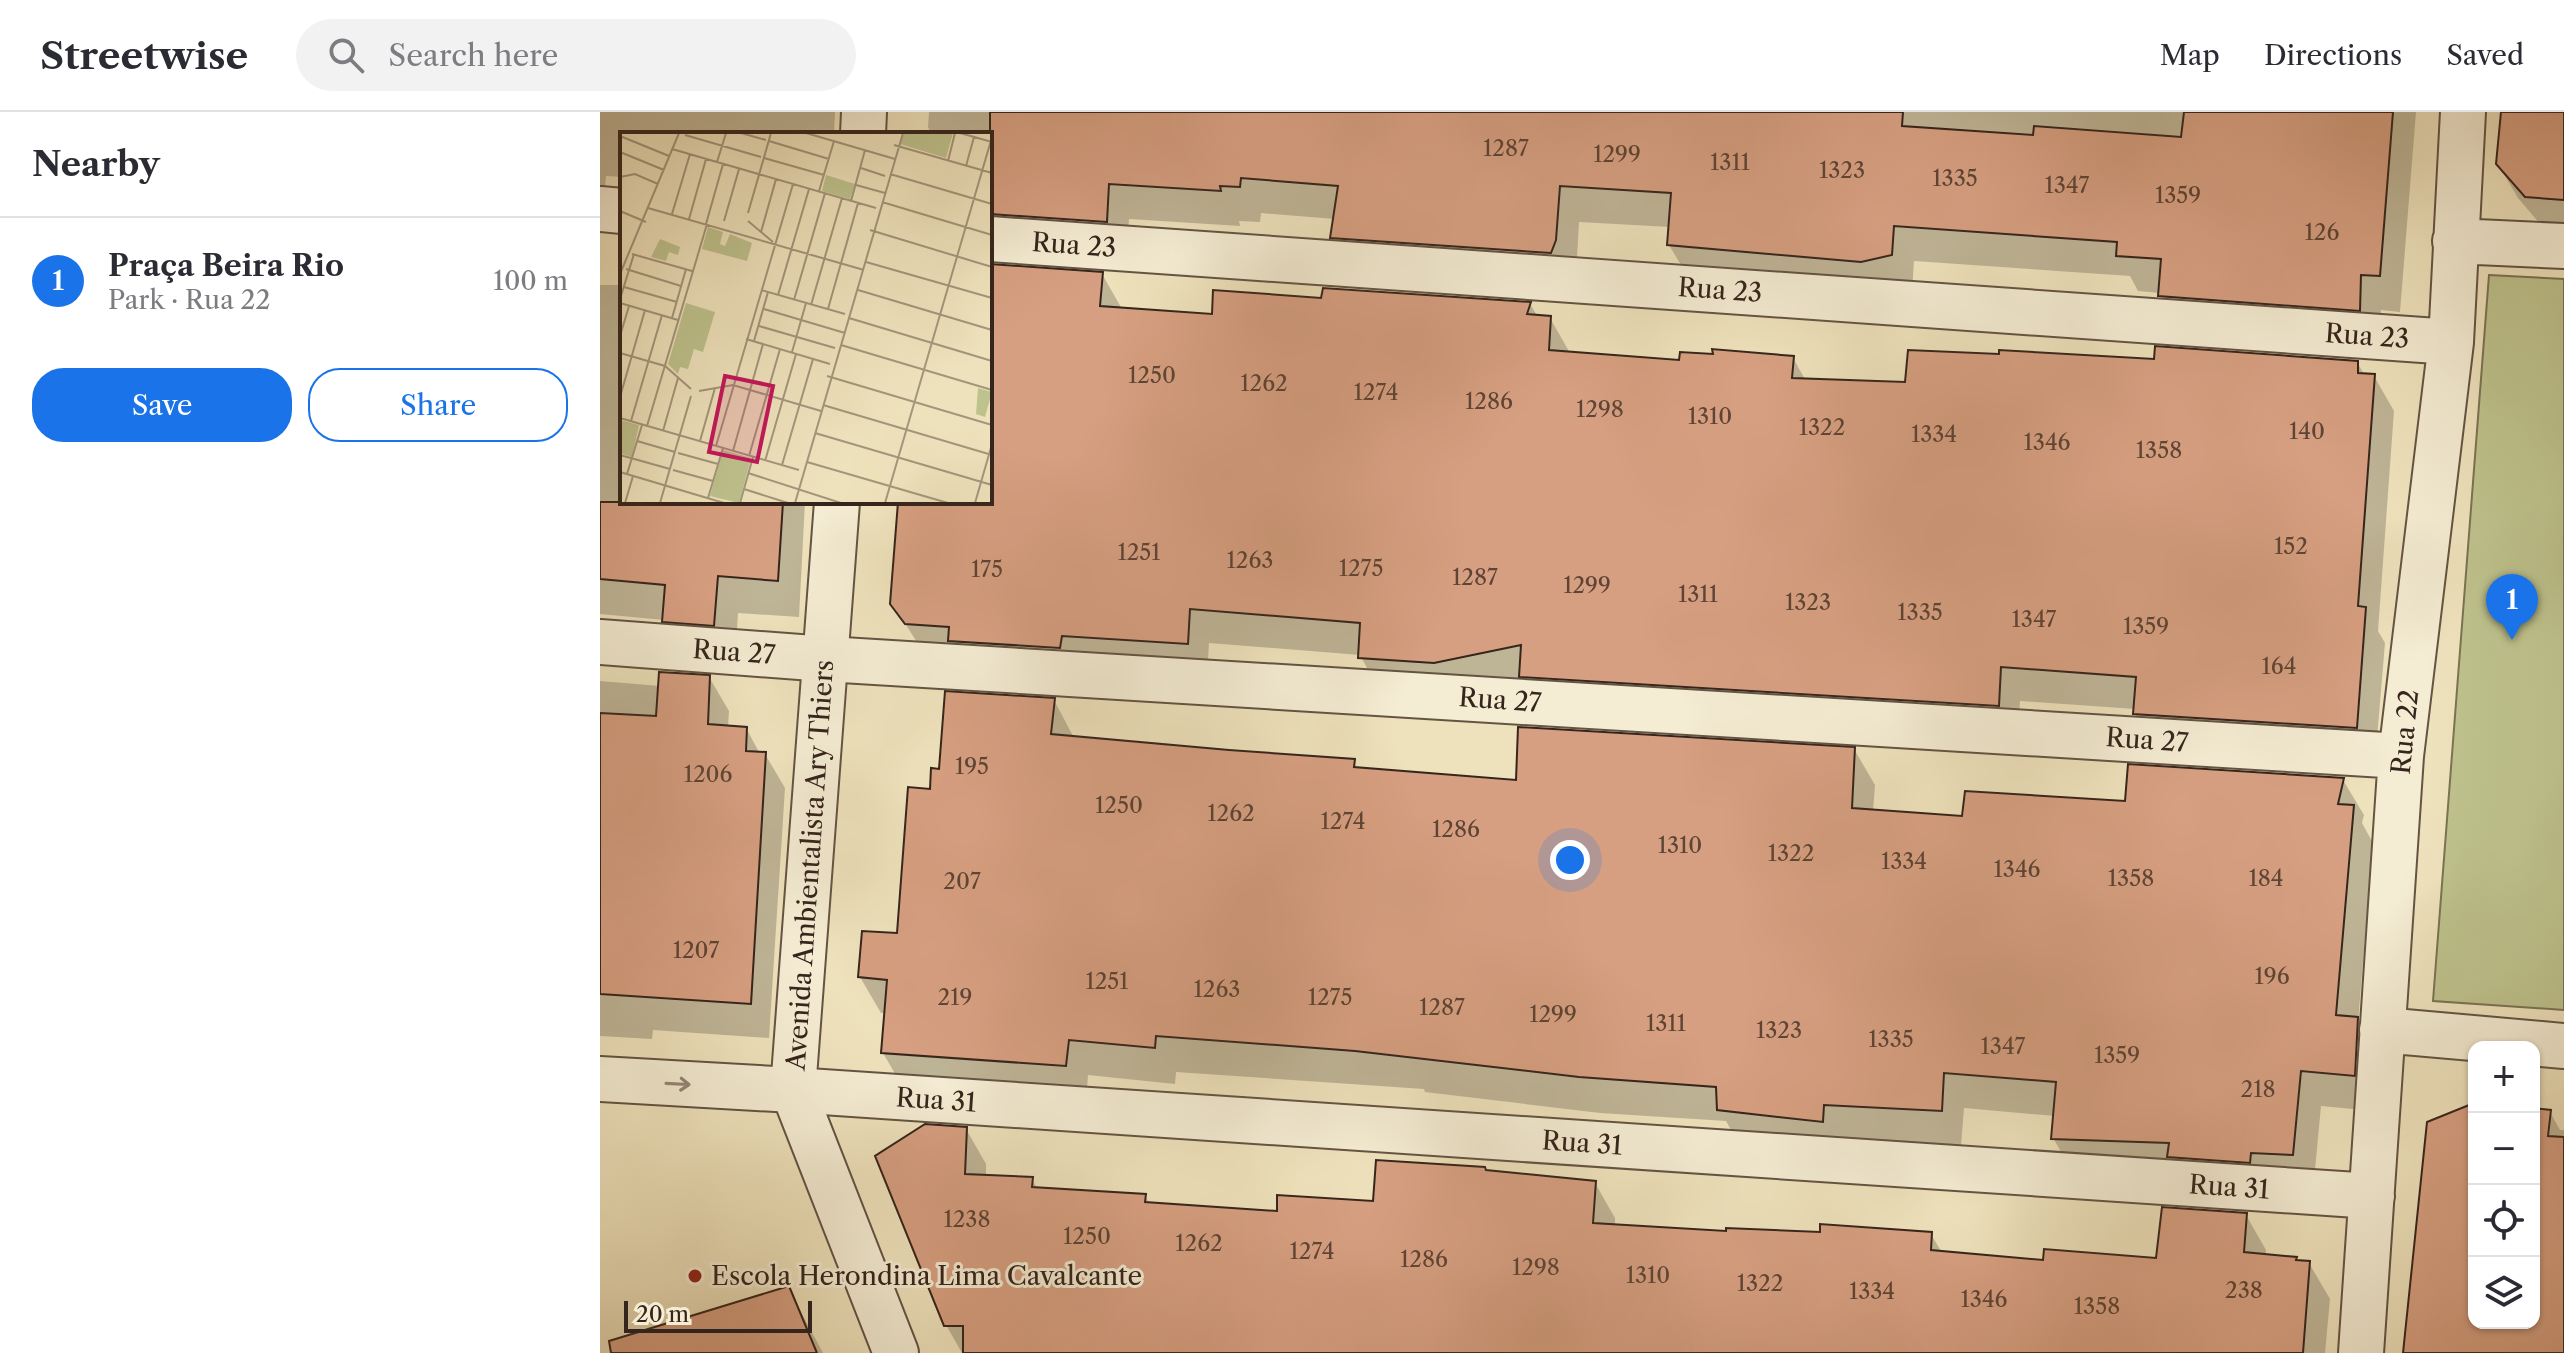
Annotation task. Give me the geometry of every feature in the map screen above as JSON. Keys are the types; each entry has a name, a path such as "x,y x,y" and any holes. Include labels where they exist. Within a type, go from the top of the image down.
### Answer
{"street":[{"path":"863,132 864,112"},
{"name":"Rua 22","path":"2361,1353 2401,756 2451,342 2463,112"},
{"path":"600,209 620,211"},
{"name":"Rua 23","path":"992,239 2451,342"},
{"path":"2455,241 2564,246"},
{"name":"Avenida Ambientalista Ary Thiers","path":"837,504 793,1090 896,1353"},
{"name":"Rua 27","path":"600,642 826,659 2401,756"},
{"path":"2382,1030 2564,1046"},
{"name":"Rua 31","path":"600,1079 2372,1196"}],"green space":[{"path":"2489,275 2564,279 2564,1010 2433,1001"}],"building":[{"path":"990,112 1903,112 1902,126 2033,135 2034,126 2181,137 2184,112 2393,112 2380,276 2361,275 2360,311 2158,296 2161,259 2116,256 2117,242 1894,226 1892,255 1861,262 1667,245 1671,193 1560,186 1556,240 1551,253 1330,238 1338,186 1241,178 1240,187 1220,186 1221,191 1109,184 1107,222 992,214"},
{"path":"2501,112 2564,112 2564,200 2525,197 2496,164"},
{"path":"992,264 1103,272 1100,306 1212,314 1213,290 1321,298 1323,288 1531,302 1527,314 1551,316 1549,350 1679,360 1680,352 1713,354 1712,349 1794,356 1792,378 1905,382 1908,350 1999,354 1999,350 2154,359 2155,346 2358,361 2358,373 2375,374 2358,606 2366,607 2357,728 2133,714 2136,677 2001,667 1999,706 1519,677 1521,645 1434,663 1358,658 1360,623 1190,609 1188,644 1062,636 1060,648 948,641 949,627 905,624 890,604 898,504 992,504"},
{"path":"600,502 783,504 778,581 718,576 714,626 662,622 665,585 600,579"},
{"path":"659,672 710,675 708,724 747,727 746,751 766,752 751,1004 600,994 600,713 656,716"},
{"path":"945,691 1055,698 1051,734 1355,759 1354,767 1516,780 1518,727 1855,747 1852,808 1962,816 1965,791 2125,801 2128,764 2344,778 2338,804 2354,805 2336,1015 2358,1017 2355,1076 2301,1071 2293,1155 2251,1153 2250,1163 2167,1157 2169,1143 2051,1139 2056,1082 1944,1073 1942,1111 1824,1105 1823,1122 1717,1110 1716,1087 1579,1077 1355,1051 1156,1036 1155,1048 1069,1040 1066,1066 881,1053 887,980 858,977 862,931 897,933 908,787 930,789 931,768 939,769"},
{"path":"2468,1105 2468,1329 2540,1329 2540,1109 2551,1110 2548,1136 2564,1137 2564,1353 2403,1353 2427,1122"},
{"path":"925,1124 967,1127 965,1174 1033,1177 1032,1187 1146,1194 1145,1202 1277,1211 1277,1195 1373,1201 1376,1160 1485,1167 1486,1170 1596,1181 1593,1223 1726,1231 1726,1228 1820,1232 1820,1224 1932,1232 1931,1250 2043,1260 2044,1249 2156,1258 2162,1207 2247,1213 2244,1252 2310,1261 2303,1353 963,1353 963,1326 944,1326 875,1156"},
{"path":"789,1286 817,1353 611,1353 609,1341"}],"place":[{"name":"Praça Beira Rio","path":"2512,640"},
{"name":"Escola Herondina Lima Cavalcante","path":"695,1276"}]}
